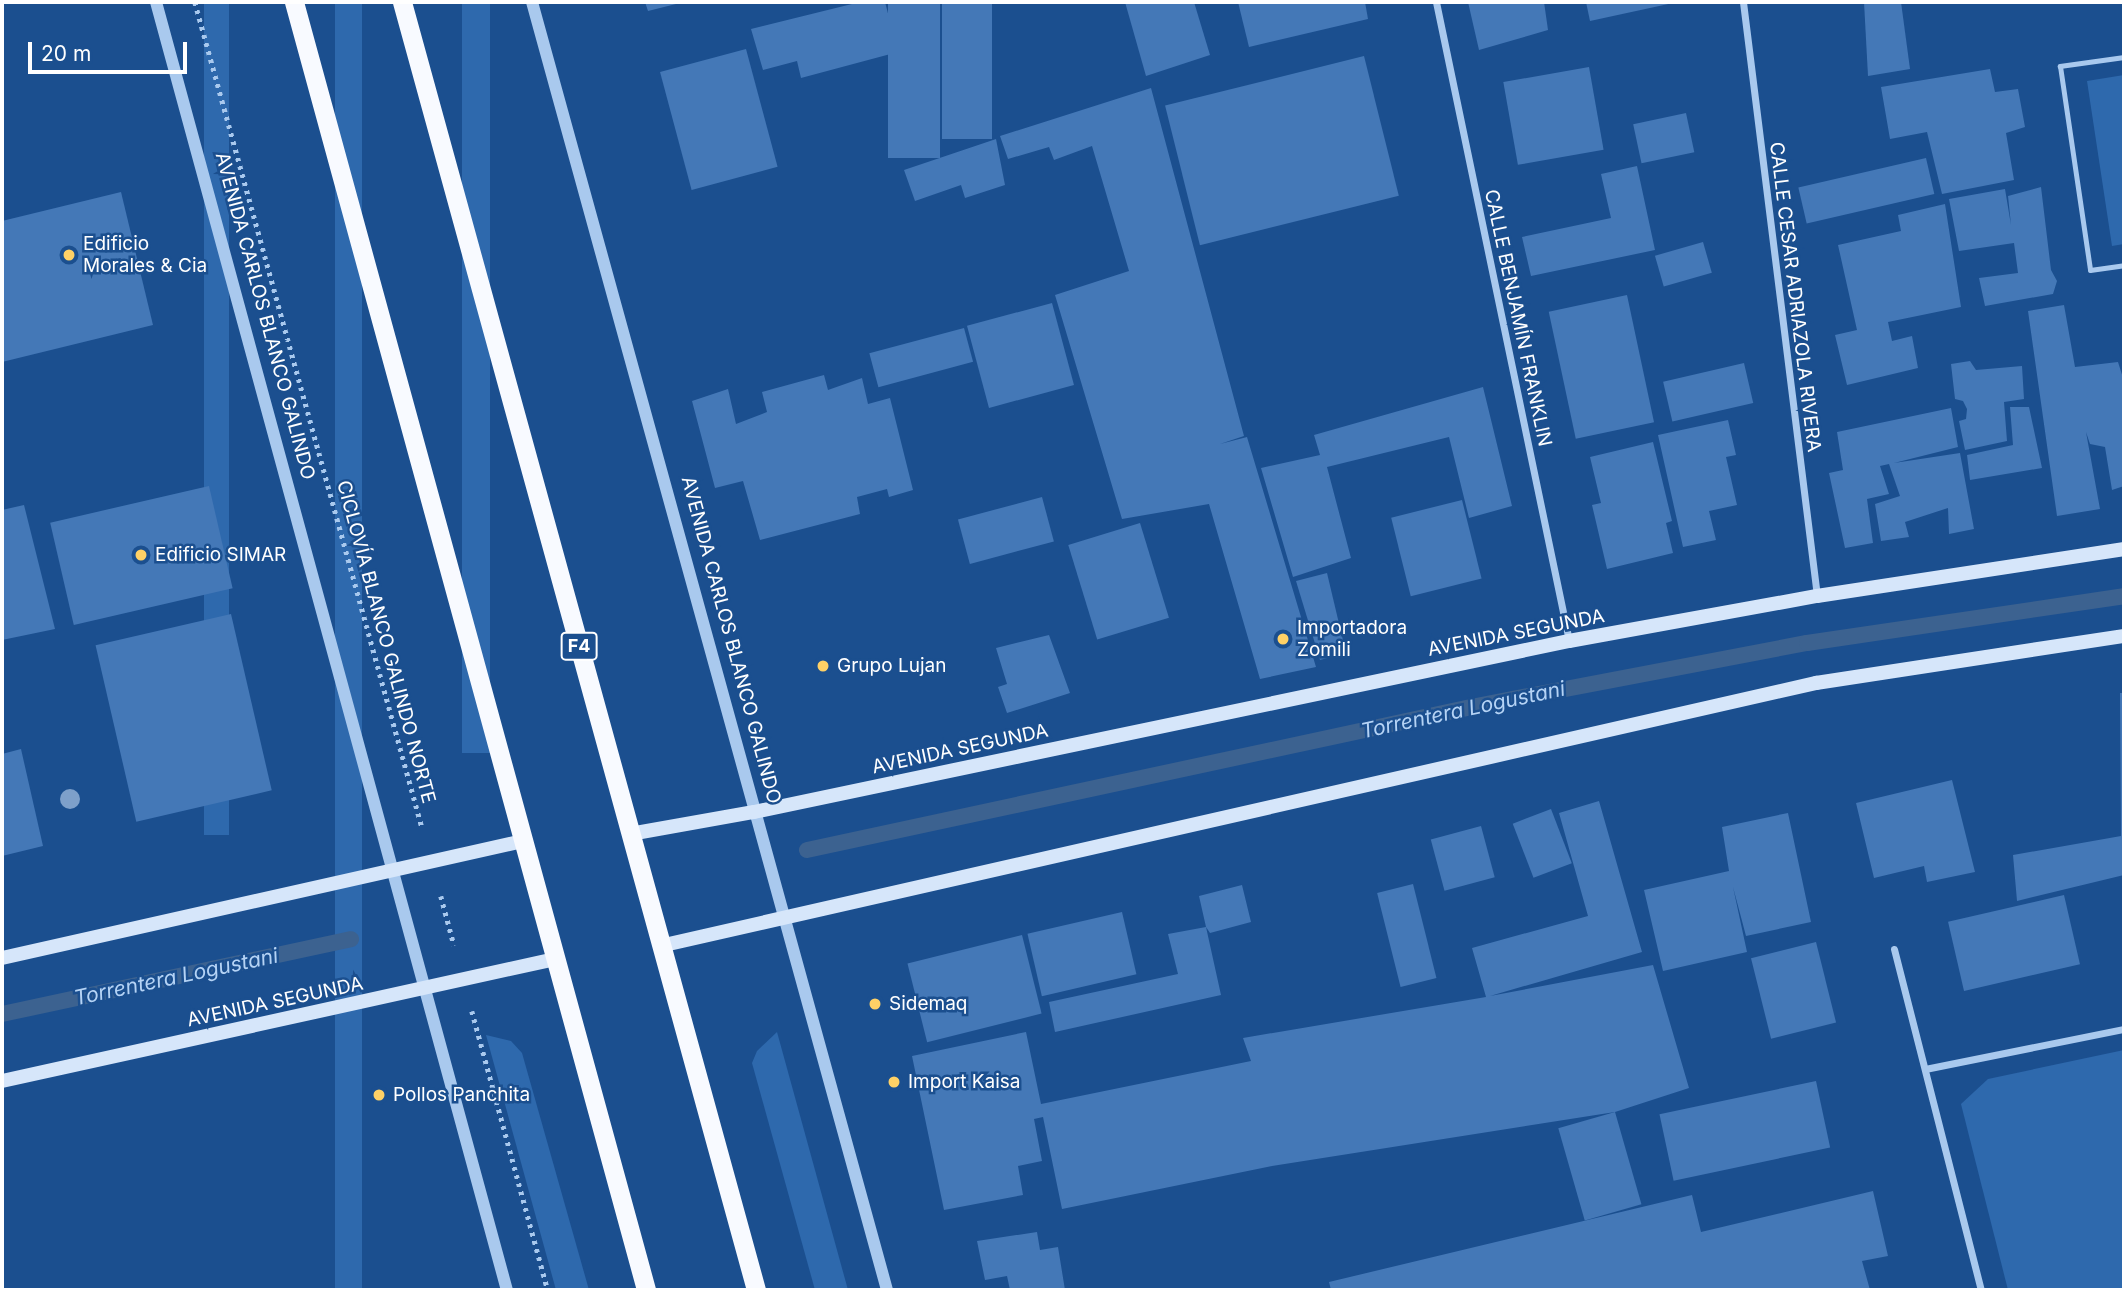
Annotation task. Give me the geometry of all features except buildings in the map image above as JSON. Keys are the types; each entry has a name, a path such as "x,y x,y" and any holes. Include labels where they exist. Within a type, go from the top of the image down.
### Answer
{"highway":[{"path":"294,2 646,1290"},
{"name":"F4","path":"402,2 756,1290"}],"main road":[{"name":"AVENIDA SEGUNDA","path":"630,834 754,812 1569,641 1817,596 2124,549"},
{"path":"660,946 1816,683 2124,636"},
{"path":"2,958 523,841"},
{"name":"AVENIDA SEGUNDA","path":"2,1081 425,990 555,959"}],"street":[{"name":"AVENIDA CARLOS BLANCO GALINDO","path":"156,2 507,1290"},
{"name":"AVENIDA CARLOS BLANCO GALINDO","path":"532,2 887,1290"},
{"name":"CALLE BENJAMÍN FRANKLIN","path":"1436,2 1569,641"},
{"name":"CALLE CESAR ADRIAZOLA RIVERA","path":"1743,2 1817,596"},
{"path":"1894,949 1981,1290"},
{"path":"1924,1069 2124,1029"}],"lane":[{"path":"2124,57 2060,66 2090,270 2124,265"}],"path":[{"name":"CICLOVÍA BLANCO GALINDO NORTE","path":"195,2 548,1290"}],"shaded area":[{"path":"204,2 229,2 229,835 204,835"},
{"path":"335,2 362,2 362,1290 335,1290"},
{"path":"462,2 490,2 490,753 462,753"},
{"path":"2124,75 2124,244 2112,246 2087,81"},
{"path":"777,1032 848,1290 815,1290 752,1063 757,1051"},
{"path":"486,1035 511,1041 522,1053 589,1290 556,1290"},
{"path":"2124,1050 2124,1290 2008,1290 1961,1104 1988,1079"}],"waterway":[{"name":"Torrentera Logustani","path":"807,850 1471,707 1807,643 2124,596"},
{"name":"Torrentera Logustani","path":"2,1014 351,939"}],"place":[{"name":"Edificio Morales & Cia","path":"69,255"},
{"name":"Edificio SIMAR","path":"141,555"},
{"name":"Importadora Zomili","path":"1283,639"},
{"name":"Grupo Lujan","path":"823,666"},
{"name":"Sidemaq","path":"875,1004"},
{"name":"Import Kaisa","path":"894,1082"},
{"name":"Pollos Panchita","path":"379,1095"}]}
